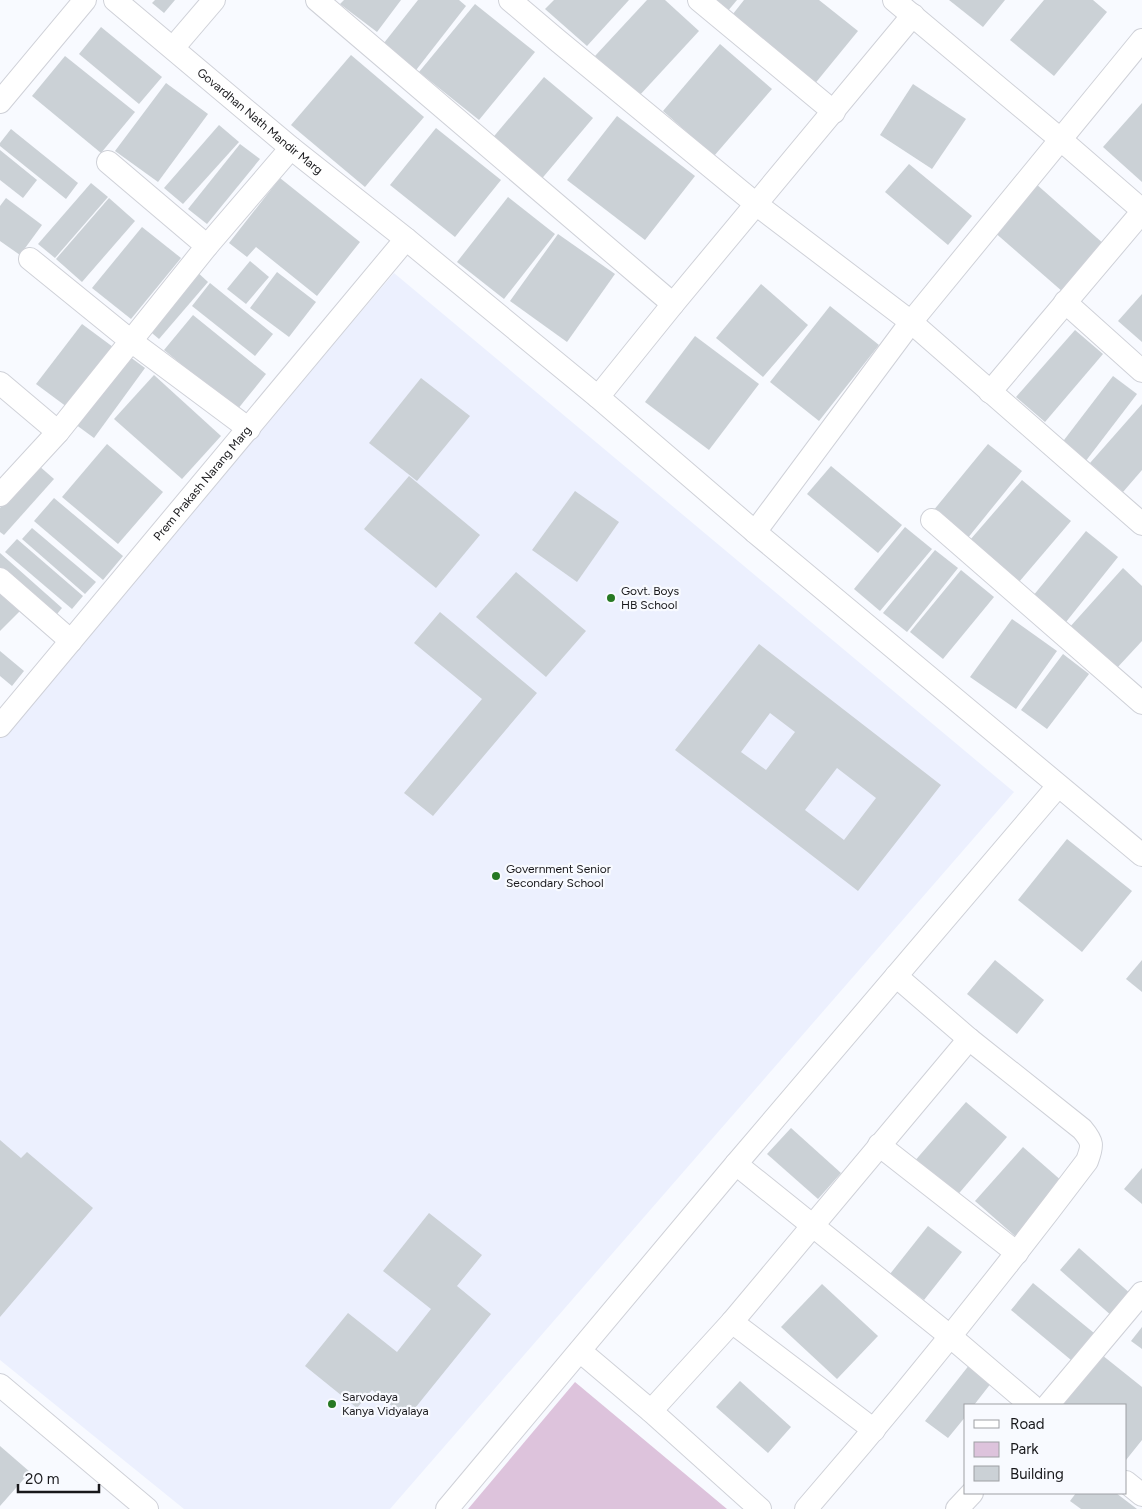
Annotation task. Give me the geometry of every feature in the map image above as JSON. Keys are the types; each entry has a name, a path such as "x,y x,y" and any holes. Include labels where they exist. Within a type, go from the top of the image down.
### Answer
{"street":[{"path":"0,102 86,0"},
{"name":"Govardhan Nath Mandir Marg","path":"115,0 291,148 406,239 598,397 755,532 1142,855"},
{"path":"173,48 214,0"},
{"path":"316,0 673,304"},
{"path":"510,0 564,47 756,204 911,322 1142,524"},
{"path":"699,0 834,112"},
{"path":"894,0 1060,138 1142,211 990,392"},
{"path":"598,397 913,15"},
{"path":"755,532 911,322 1060,138 1141,44"},
{"path":"0,495 58,432 207,246 291,148"},
{"path":"108,162 207,246"},
{"name":"Prem Prakash Narang Marg","path":"0,726 406,239"},
{"path":"30,259 131,340 249,429"},
{"path":"1065,302 1142,371"},
{"path":"0,383 58,432"},
{"path":"932,520 1142,703"},
{"path":"0,579 71,641"},
{"path":"447,1509 736,1164 1058,786"},
{"path":"806,1509 951,1337 1087,1161 1092,1147 1090,1139 1082,1129 969,1039 896,976"},
{"path":"652,1411 732,1322 969,1039"},
{"path":"879,1145 1017,1253"},
{"path":"736,1164 951,1337 1030,1404"},
{"path":"1049,1404 1142,1293"},
{"path":"732,1322 874,1430"},
{"path":"580,1351 652,1411 760,1509"},
{"path":"0,1385 147,1509"},
{"path":"957,1509 971,1494"}],"shaded area":[{"path":"394,273 1014,792 390,1509 184,1509 0,1360 0,735"}],"green space":[{"path":"575,1382 727,1509 468,1509"}],"building":[{"path":"155,0 175,0 164,13 152,3"},
{"path":"344,0 401,0 377,32 340,4"},
{"path":"418,0 459,0 466,6 413,74 380,48"},
{"path":"554,0 629,0 587,46 545,9"},
{"path":"647,0 665,0 699,31 639,96 595,56"},
{"path":"713,0 737,0 727,12"},
{"path":"744,0 819,0 858,31 813,86 729,19"},
{"path":"949,0 1005,0 983,27"},
{"path":"1044,0 1093,0 1107,12 1054,76 1010,40"},
{"path":"475,4 535,52 479,120 419,72"},
{"path":"101,27 162,77 139,104 79,54"},
{"path":"720,44 772,89 714,156 663,111"},
{"path":"351,55 424,117 365,187 291,125"},
{"path":"65,56 135,112 101,153 32,96"},
{"path":"544,77 593,118 539,182 490,141"},
{"path":"166,83 208,114 158,182 115,151"},
{"path":"913,84 966,119 932,169 880,135"},
{"path":"1142,103 1142,182 1103,147"},
{"path":"617,116 695,176 645,240 567,180"},
{"path":"219,125 239,142 183,204 164,188"},
{"path":"436,128 501,180 455,237 390,185"},
{"path":"11,129 78,183 66,199 0,146 0,143"},
{"path":"240,144 260,159 207,224 188,209"},
{"path":"0,150 37,180 23,198 0,180"},
{"path":"909,164 972,216 948,245 885,192"},
{"path":"280,178 360,242 317,296 256,247 247,257 229,243"},
{"path":"91,183 108,197 55,258 38,244"},
{"path":"1035,183 1105,245 1063,292 993,231"},
{"path":"508,197 555,234 504,299 457,262"},
{"path":"6,198 42,225 20,255 0,241 0,206"},
{"path":"109,198 135,221 82,282 56,259"},
{"path":"142,227 181,258 131,319 92,288"},
{"path":"558,234 615,274 567,342 510,301"},
{"path":"250,261 269,277 246,304 227,289"},
{"path":"195,270 208,282 159,339 146,328"},
{"path":"277,272 316,302 289,337 250,308"},
{"path":"210,283 273,334 255,356 192,306"},
{"path":"761,284 808,325 763,377 716,338"},
{"path":"1142,294 1142,342 1118,321"},
{"path":"830,306 879,345 819,421 770,382"},
{"path":"193,315 266,374 237,410 164,350"},
{"path":"82,324 113,347 67,407 36,384"},
{"path":"1075,330 1103,354 1045,422 1016,397"},
{"path":"695,336 759,384 709,450 645,402"},
{"path":"126,354 145,368 94,438 75,424"},
{"path":"154,375 221,436 182,479 114,419"},
{"path":"1113,376 1137,394 1085,462 1061,444"},
{"path":"421,378 470,416 417,481 369,443"},
{"path":"1142,404 1142,470 1123,492 1090,463"},
{"path":"107,444 163,492 118,544 62,497"},
{"path":"988,444 1022,471 967,539 933,511"},
{"path":"38,465 54,479 4,535 0,532 0,508"},
{"path":"831,466 902,525 878,553 807,494"},
{"path":"409,476 480,535 436,588 364,529"},
{"path":"1022,480 1071,521 1019,582 970,540"},
{"path":"575,491 619,522 577,582 532,550"},
{"path":"54,498 123,556 103,580 34,521"},
{"path":"905,527 932,549 880,611 854,589"},
{"path":"32,528 96,582 85,594 22,539"},
{"path":"1086,531 1118,557 1066,622 1033,596"},
{"path":"17,539 83,596 72,609 5,552"},
{"path":"935,550 958,568 907,632 883,613"},
{"path":"0,553 62,608 52,620 0,575"},
{"path":"1123,568 1142,586 1142,641 1116,669 1069,628"},
{"path":"961,570 994,597 943,659 910,632"},
{"path":"516,572 586,631 546,677 476,617"},
{"path":"0,586 22,609 0,631"},
{"path":"440,612 537,693 433,816 404,793 482,699 414,643"},
{"path":"1012,619 1057,651 1016,709 970,677"},
{"path":"759,644 941,785 858,891 675,750","holes":["770,713 795,732 766,770 741,752","837,768 876,798 844,840 805,810"]},
{"path":"0,651 24,671 12,686 0,676"},
{"path":"1063,654 1089,674 1047,729 1021,710"},
{"path":"1067,839 1132,891 1082,952 1018,900"},
{"path":"995,960 1044,1000 1017,1034 967,994"},
{"path":"1142,960 1142,992 1126,979"},
{"path":"966,1102 1007,1137 955,1198 913,1163"},
{"path":"791,1128 841,1173 818,1199 767,1154"},
{"path":"0,1140 21,1158 27,1152 93,1208 0,1317"},
{"path":"1023,1147 1063,1182 1015,1236 975,1201"},
{"path":"1142,1168 1142,1204 1124,1189"},
{"path":"429,1213 482,1255 457,1286 491,1314 407,1418 372,1390 357,1408 305,1366 348,1313 397,1352 431,1309 383,1271"},
{"path":"928,1226 962,1252 924,1300 890,1274"},
{"path":"1079,1248 1132,1295 1113,1317 1060,1270"},
{"path":"1033,1283 1094,1333 1071,1360 1011,1310"},
{"path":"822,1284 878,1336 837,1379 781,1327"},
{"path":"1142,1327 1142,1349 1131,1341"},
{"path":"1102,1355 1142,1387 1142,1440 1127,1459 1127,1404 1063,1404"},
{"path":"970,1364 992,1382 975,1404 964,1404 964,1418 948,1438 925,1421"},
{"path":"740,1381 791,1427 768,1453 716,1407"},
{"path":"0,1446 30,1472 0,1506"},
{"path":"1075,1494 1117,1494 1137,1509 1081,1509 1070,1501"}],"place":[{"name":"Govt. Boys HB School","path":"611,598"},
{"name":"Government Senior Secondary School","path":"496,876"},
{"name":"Sarvodaya Kanya Vidyalaya","path":"332,1404"}]}
